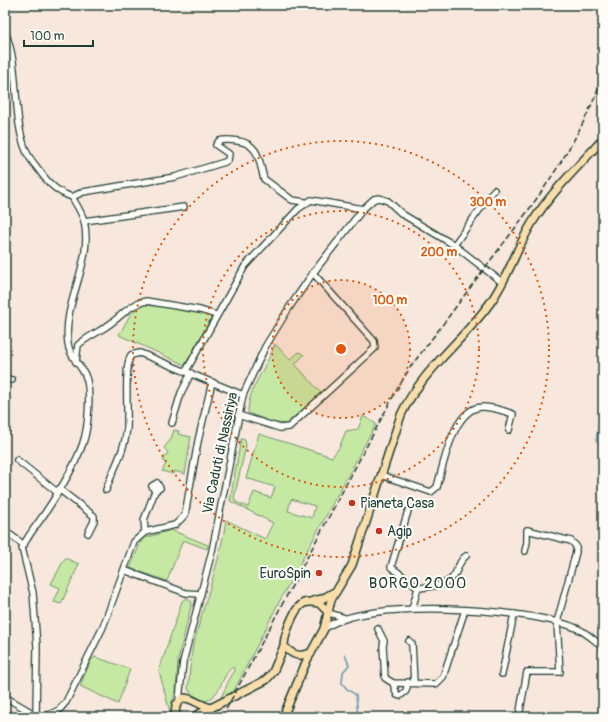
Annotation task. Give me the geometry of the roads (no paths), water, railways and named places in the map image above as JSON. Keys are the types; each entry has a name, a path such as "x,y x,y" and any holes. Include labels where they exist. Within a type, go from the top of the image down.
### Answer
{"main road":[{"path":"283,717 311,653 324,629 329,613 329,606 336,591 352,565 401,415 408,400 426,374 481,315 503,283 525,237 541,210 603,140"},
{"path":"277,664 284,646 285,633 299,606 322,599 336,591"},
{"path":"310,602 320,604 329,613"},
{"path":"284,646 295,655 304,671"},
{"path":"194,717 266,680 284,657 311,653"},
{"path":"177,715 176,705 183,699 194,701 200,705 211,708"},
{"path":"194,701 197,708 194,717"}],"street":[{"path":"5,32 9,41 16,81 19,121 27,152 50,184 63,194 72,197 83,192 175,176 225,162 228,160 229,154 216,145 219,141 223,140 240,141 252,146 256,150 261,161 264,179 292,200 305,202 311,200 363,209"},
{"path":"454,245 494,190"},
{"path":"36,717 37,646 33,593 23,557 24,546 32,529 45,513 77,457 83,442 87,423 89,392 86,376 69,352 67,329 71,306 85,252 84,221 72,197"},
{"name":"Via Caduti di Nassiriya","path":"183,699 181,686 183,662 220,512 243,395 265,347 313,273 363,209 370,201 378,198 383,199 402,214 454,245 503,283"},
{"path":"172,423 188,372 216,315 244,266 305,202"},
{"path":"84,221 184,207"},
{"path":"238,415 280,428 290,427 375,348 374,341 313,273"},
{"path":"76,362 78,345 86,338 108,326 137,303 153,302 200,310 216,315"},
{"path":"106,490 126,441 128,417 128,358 131,354 140,353 243,395"},
{"path":"5,379 12,380"},
{"path":"44,717 59,710 66,702 103,627 134,542 145,532 175,525 185,515 198,442 212,382"},
{"path":"381,475 431,492 437,487 456,428 465,413 482,407 513,414 509,430"},
{"path":"17,460 94,516 94,521 88,533"},
{"path":"145,532 144,520 155,491"},
{"path":"408,511 391,567 418,588 447,583 454,578 462,559 466,556"},
{"path":"520,711 527,672 560,672 557,622 576,552 576,546 571,541 527,530 525,551"},
{"path":"5,531 24,546"},
{"path":"124,570 186,593 200,594"},
{"path":"412,609 418,588"},
{"path":"324,629 345,618 387,610 466,610 514,614 557,622 586,633 603,647"},
{"path":"378,629 384,642 385,678 392,683 411,682 430,685 436,684 444,677 466,610"},
{"path":"329,613 345,618"},
{"path":"502,674 514,614"},
{"path":"392,683 394,692 400,696 406,691 411,682 412,644 409,641"},
{"path":"5,697 29,711 33,717"}],"waterway":[{"path":"603,412 600,417 596,441 603,447"},
{"path":"345,655 349,665 343,672 342,683 347,689 356,695 358,717"}],"railway":[{"path":"222,717 395,393 411,366 556,171 582,125 603,76"}],"place":[{"name":"Pianeta Casa","path":"352,503"},
{"name":"Agip","path":"379,531"},
{"name":"EuroSpin","path":"319,573"}],"district":[{"name":"BORGO 2000","path":"418,583"}]}
